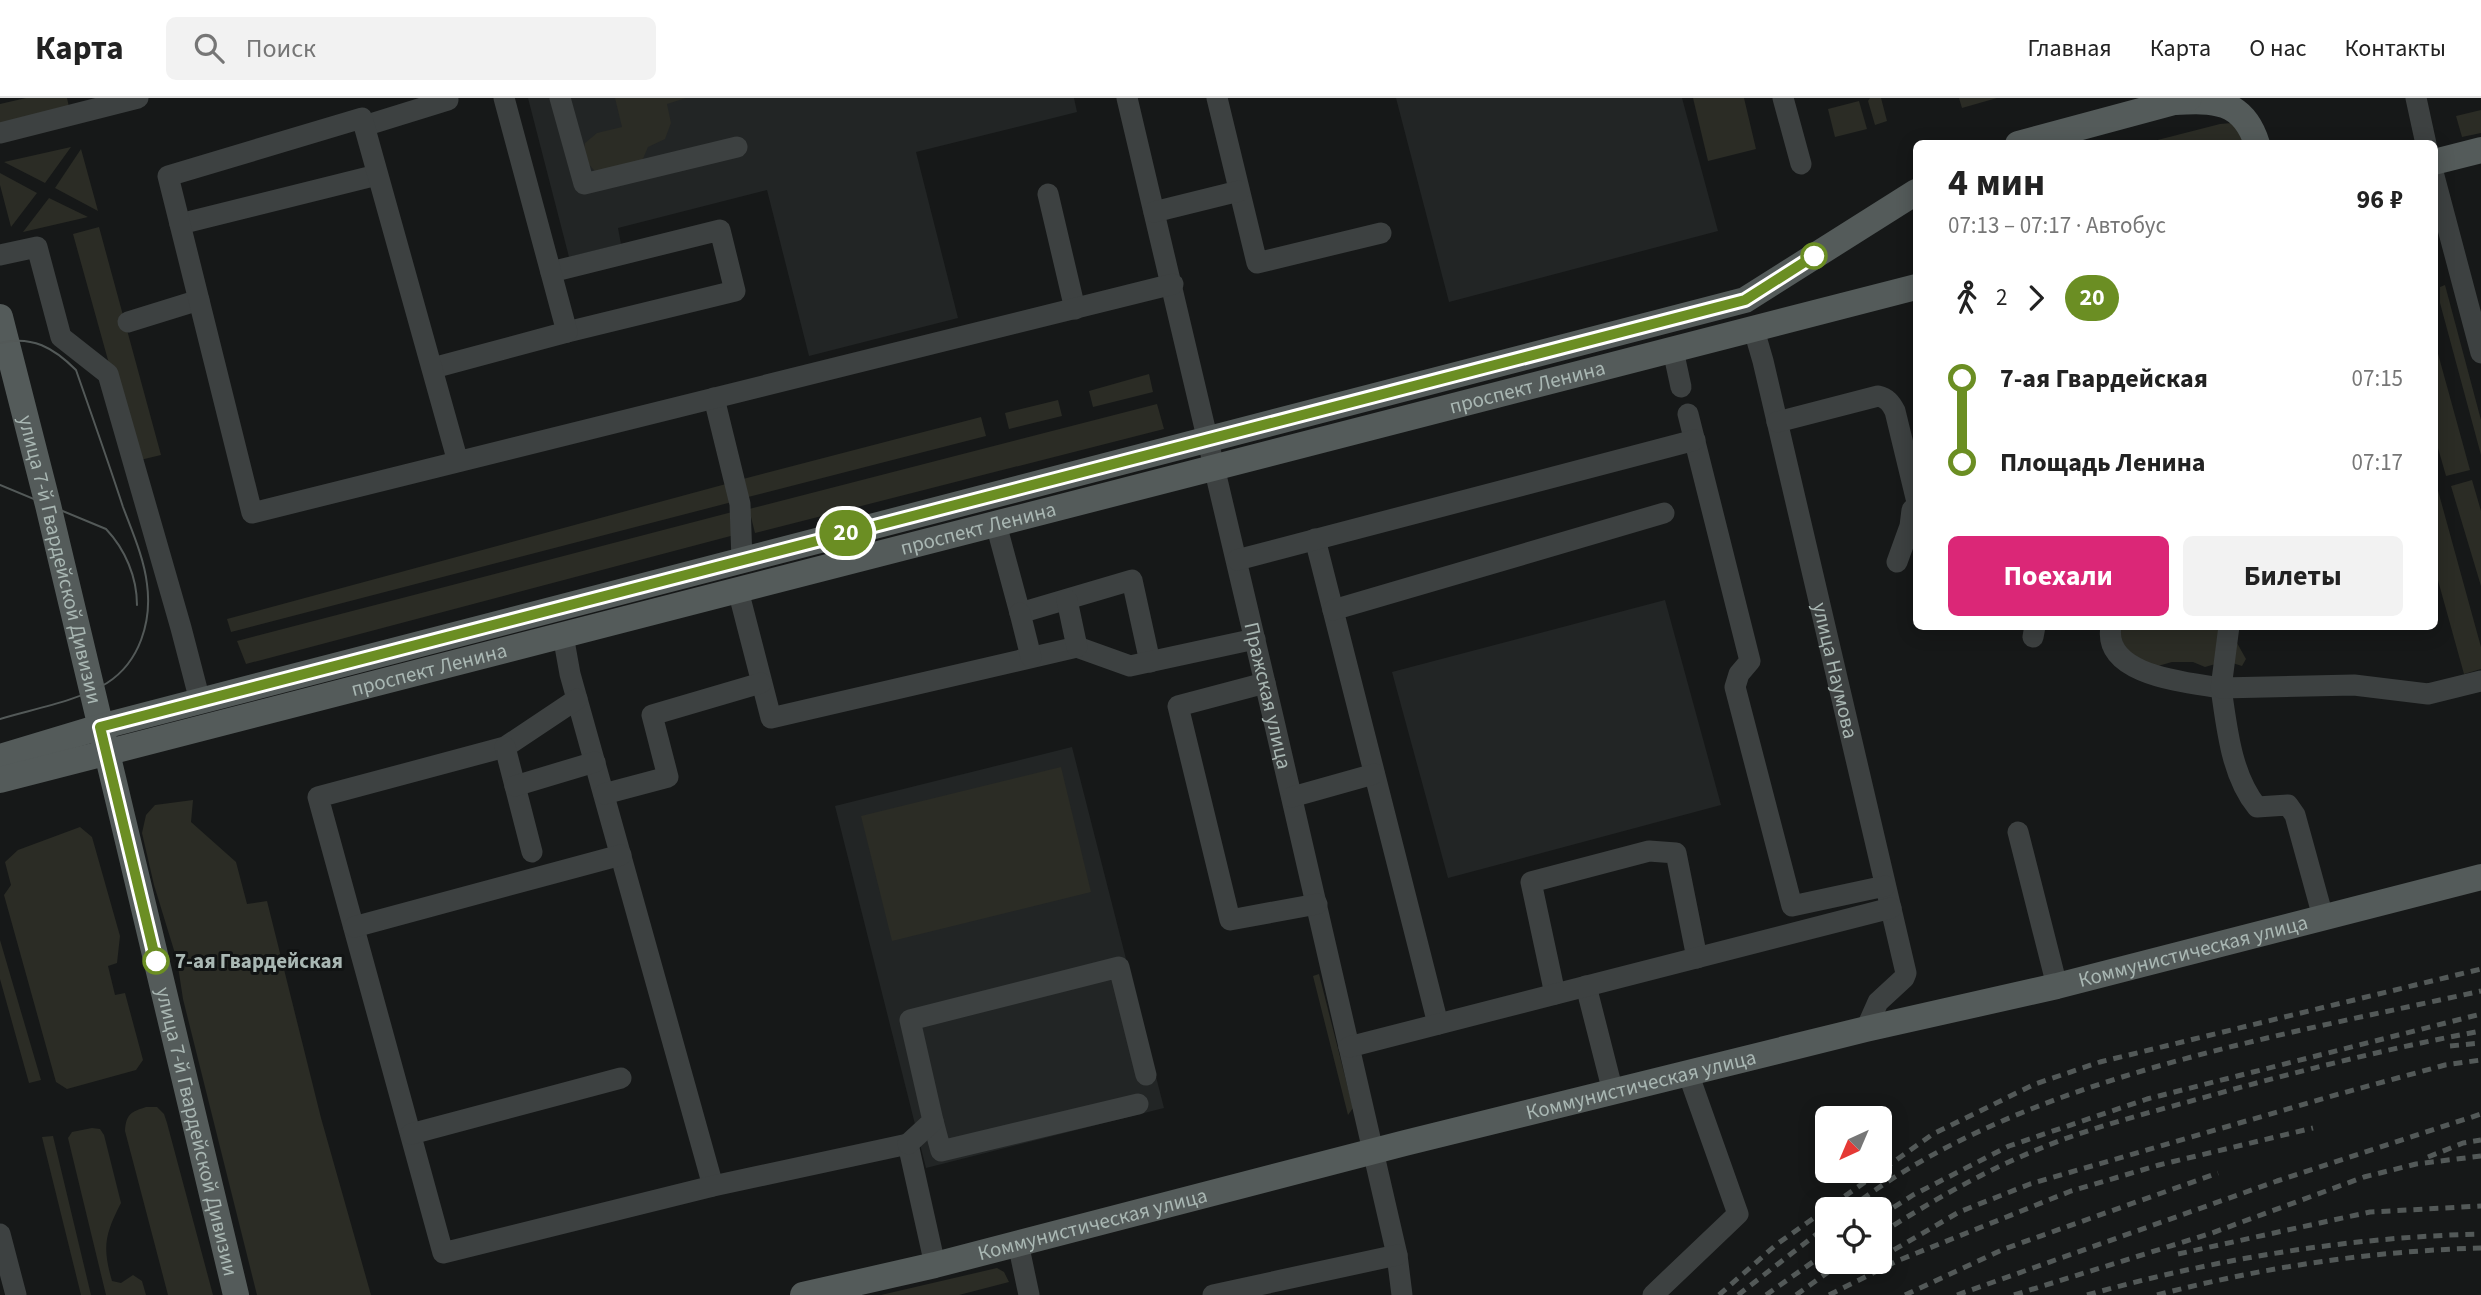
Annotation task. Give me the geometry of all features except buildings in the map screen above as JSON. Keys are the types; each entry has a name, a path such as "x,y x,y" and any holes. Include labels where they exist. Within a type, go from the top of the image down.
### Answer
{"main road":[{"path":"2033,140 2181,100 2222,103 2249,124 2256,140"},
{"path":"2438,161 2481,150"},
{"name":"проспект Ленина","path":"0,780 200,701 1745,300 1913,194"},
{"name":"проспект Ленина","path":"0,757 104,739 563,635 1913,288"},
{"name":"улица Наумова","path":"1745,300 1754,330"},
{"name":"улица 7-й Гвардейской Дивизии","path":"0,317 48,505 236,1295"},
{"name":"Коммунистическая улица","path":"821,1293 1373,1151 1866,1029 2057,986 2481,877"}],"street":[{"path":"0,133 138,98"},
{"path":"504,98 567,332"},
{"path":"560,98 584,184 737,147"},
{"name":"Пражская улица","path":"1127,98 1317,904 1397,1255 1402,1295"},
{"path":"1217,98 1257,263 1381,233"},
{"path":"1783,98 1801,164"},
{"path":"2416,98 2425,140"},
{"path":"365,126 448,100"},
{"path":"458,462 362,118 168,176 252,513 458,462 714,398 1075,309 1173,284"},
{"path":"180,224 377,175"},
{"path":"2438,189 2477,319 2481,353"},
{"path":"1154,212 1239,191"},
{"path":"1048,194 1075,309"},
{"path":"433,368 735,291 720,230 551,272"},
{"path":"0,255 37,247 61,337 108,374 178,615 200,701"},
{"path":"128,322 199,300"},
{"name":"улица Наумова","path":"1754,330 1906,973 1878,1002 1866,1029"},
{"path":"1673,351 1681,387"},
{"path":"1777,422 1878,396 1884,398 1891,403 1895,411 1913,486"},
{"path":"714,398 740,504 742,560"},
{"path":"1688,414 1750,661 1739,674 1735,687 1792,906 1885,886"},
{"path":"1237,560 1695,440"},
{"path":"1897,562 1913,509"},
{"path":"1333,610 1664,513"},
{"path":"996,524 1031,657"},
{"path":"1315,539 1438,1024"},
{"path":"1020,612 1132,580 1150,662"},
{"path":"738,590 771,718 1077,647 1130,666 1255,639"},
{"path":"1066,600 1077,647"},
{"path":"2110,630 2109,638 2114,651 2133,666 2150,674 2221,688 2354,685 2428,694 2481,681"},
{"path":"2229,630 2221,688 2229,741 2247,796 2256,807 2288,805 2295,815 2323,917"},
{"path":"563,635 577,699 713,1186"},
{"path":"604,794 668,777 652,715 761,683"},
{"path":"1265,683 1178,706 1230,920 1317,904"},
{"path":"577,699 505,747 318,797 443,1253 713,1186 908,1144 933,1121"},
{"path":"505,747 532,852"},
{"path":"515,786 595,762"},
{"path":"1292,797 1374,774"},
{"path":"2018,832 2057,986"},
{"path":"1555,994 1531,881 1649,851 1676,853 1697,958"},
{"path":"354,927 621,855"},
{"path":"1349,1046 1891,908"},
{"path":"1138,1104 941,1151 910,1020 1119,967 1146,1075"},
{"path":"1586,986 1613,1092"},
{"path":"1653,1295 1738,1214 1688,1073"},
{"path":"411,1134 621,1078"},
{"path":"908,1144 935,1265"},
{"path":"0,1234 16,1295"},
{"path":"1018,1243 1029,1295"},
{"path":"1213,1295 1397,1255"}],"shaded area":[{"path":"26,98 67,98 69,107 0,124 0,104"},
{"path":"528,98 1074,98 1077,112 916,152 958,318 809,356 767,190 618,228 621,244 569,257"},
{"path":"615,98 686,98 667,104 671,123 665,139 648,147 642,161 595,171 586,158 585,143 597,133 622,127"},
{"path":"1396,98 1682,98 1718,231 1449,302"},
{"path":"1693,98 1744,98 1756,149 1708,161"},
{"path":"1870,98 1881,98 1887,121 1875,125 1868,101"},
{"path":"1959,98 1997,98 1962,108"},
{"path":"1859,101 1867,129 1835,137 1828,109"},
{"path":"2481,110 2481,133 2462,137 2456,116"},
{"path":"2232,123 2247,140 2158,140"},
{"path":"71,147 45,183 4,162"},
{"path":"81,149 98,211 55,188"},
{"path":"0,173 37,193 11,227 0,185"},
{"path":"49,198 88,217 23,232"},
{"path":"99,227 161,455 136,461 73,234"},
{"path":"2445,285 2481,420 2481,455 2440,303 2440,287"},
{"path":"2438,354 2470,470 2446,476 2438,448"},
{"path":"1149,374 1153,392 1093,407 1089,391"},
{"path":"1058,400 1062,416 1009,429 1005,413"},
{"path":"1157,404 1164,429 755,533 749,509"},
{"path":"981,417 986,436 748,497 743,479"},
{"path":"2472,480 2481,511 2481,586 2451,486"},
{"path":"726,484 732,502 231,632 227,619"},
{"path":"2438,491 2481,647 2481,669 2464,674 2438,580"},
{"path":"736,511 742,533 246,664 237,641"},
{"path":"1665,600 1721,805 1448,878 1392,672"},
{"path":"2117,630 2230,630 2246,659 2242,666 2226,661 2205,667 2193,662 2172,662 2158,666 2141,661 2127,652"},
{"path":"1072,747 1164,1108 926,1168 835,806"},
{"path":"1061,767 1091,892 892,941 861,816"},
{"path":"193,800 191,822 236,862 247,904 267,901 321,1118 371,1295 257,1295 183,999 177,960 154,885 142,833 146,815 155,805"},
{"path":"80,827 92,837 120,936 117,963 108,966 115,995 125,993 143,1060 136,1070 67,1089 56,1082 4,895 11,885 5,862 18,850"},
{"path":"0,940 41,1080 29,1083 0,979"},
{"path":"1319,974 1353,1108 1348,1115 1313,976"},
{"path":"146,1107 157,1107 164,1114 213,1295 168,1295 125,1131 130,1114"},
{"path":"100,1129 104,1135 121,1203 108,1232 106,1250 112,1281 121,1283 133,1275 142,1281 146,1295 106,1295 68,1138 72,1132"},
{"path":"53,1136 91,1295 81,1295 42,1137"},
{"path":"997,1268 1004,1272 1009,1282 959,1295 881,1295"}],"tram line":[{"path":"0,343 22,341 42,345 76,370 140,555 148,598 145,626 135,652 128,664 107,683 83,695 0,719"},
{"path":"0,485 106,529 129,564 137,605"}],"railway":[{"path":"1719,1295 1777,1244 1933,1134 2035,1084 2100,1062 2481,969"},
{"path":"1867,1197 1917,1164 1991,1126 2069,1095 2152,1068 2235,1046 2481,991"},
{"path":"1892,1208 2009,1146 2147,1099 2481,1014"},
{"path":"1892,1227 1989,1171 2079,1134 2290,1074 2481,1031"},
{"path":"2450,1046 2481,1043"},
{"path":"1892,1251 1959,1212 2030,1184 2339,1094 2445,1065 2481,1060"},
{"path":"1957,1295 2277,1181 2481,1114"},
{"path":"1829,1295 1897,1261 2071,1191 2159,1165 2313,1128"},
{"path":"2428,1157 2463,1143 2481,1140"},
{"path":"2014,1295 2212,1233 2364,1177 2416,1164 2481,1156"},
{"path":"1905,1295 2004,1249 2218,1173"},
{"path":"2178,1254 2370,1212 2481,1206"},
{"path":"2087,1295 2184,1271 2282,1252 2382,1240 2481,1234"},
{"path":"1738,1295 1815,1235"},
{"path":"2157,1295 2237,1276 2318,1262 2481,1248"},
{"path":"1766,1295 1815,1260"},
{"path":"1796,1295 1825,1274"}],"bus line":[{"name":"20","path":"156,961 100,727 1745,300 1814,256"}],"place":[{"name":"7-ая Гвардейская","path":"156,961"}]}
